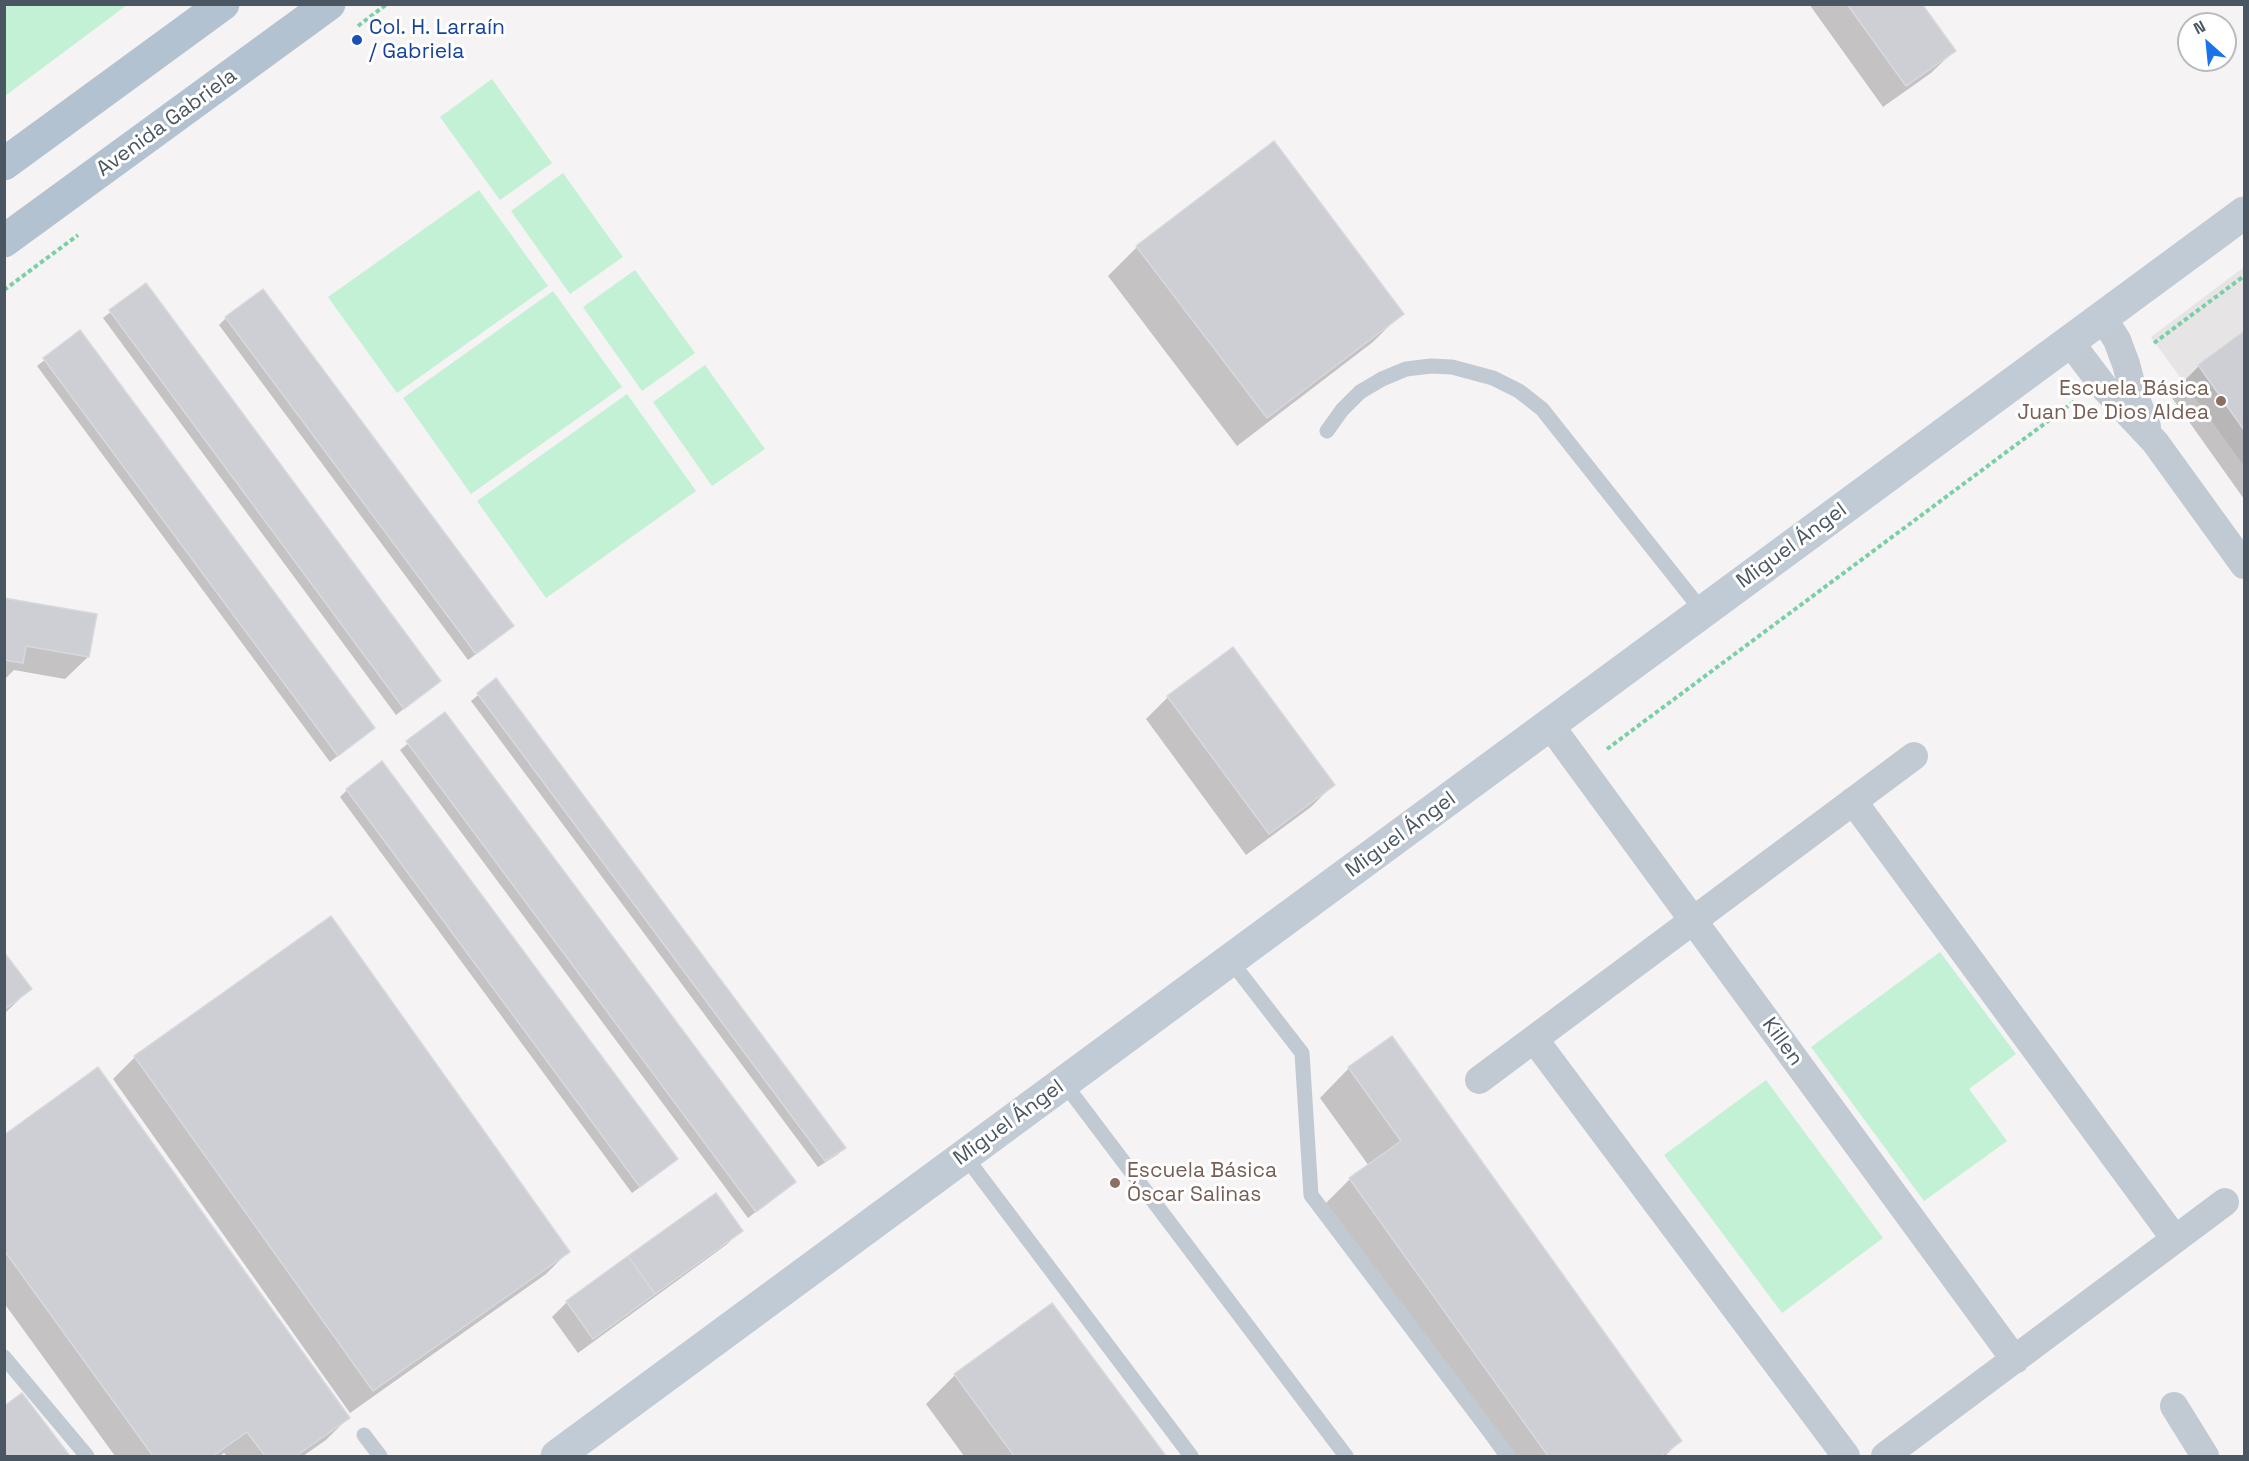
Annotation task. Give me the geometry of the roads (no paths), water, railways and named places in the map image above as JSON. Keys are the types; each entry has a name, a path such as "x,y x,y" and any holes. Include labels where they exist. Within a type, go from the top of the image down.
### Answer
{"main road":[{"path":"4,164 223,4"},
{"name":"Avenida Gabriela","path":"4,241 329,4"}],"street":[{"name":"Miguel Ángel","path":"557,1456 2244,213"},
{"path":"2103,318 2117,340 2134,394 2155,442"},
{"path":"2070,342 2101,382 2155,442 2244,565"},
{"name":"Killen","path":"1550,725 2014,1360"},
{"path":"1479,1080 1914,756"},
{"path":"1853,801 2175,1239"},
{"path":"1534,1039 1846,1456"},
{"path":"1885,1456 2225,1202"},
{"path":"2174,1406 2205,1456"}],"lane":[{"path":"1327,431 1342,410 1360,392 1382,378 1406,369 1431,366 1452,367 1493,378 1519,391 1542,409 1703,612"},
{"path":"1230,960 1302,1053 1311,1195 1508,1456"},
{"path":"1064,1083 1346,1456"},
{"path":"965,1156 1191,1456"},
{"path":"4,1357 87,1456"},
{"path":"364,1435 380,1456"}],"place":[{"name":"Col. H. Larraín / Gabriela","path":"357,40"},
{"name":"Escuela Básica Juan De Dios Aldea","path":"2221,401"},
{"name":"Escuela Básica Óscar Salinas","path":"1115,1183"}]}
